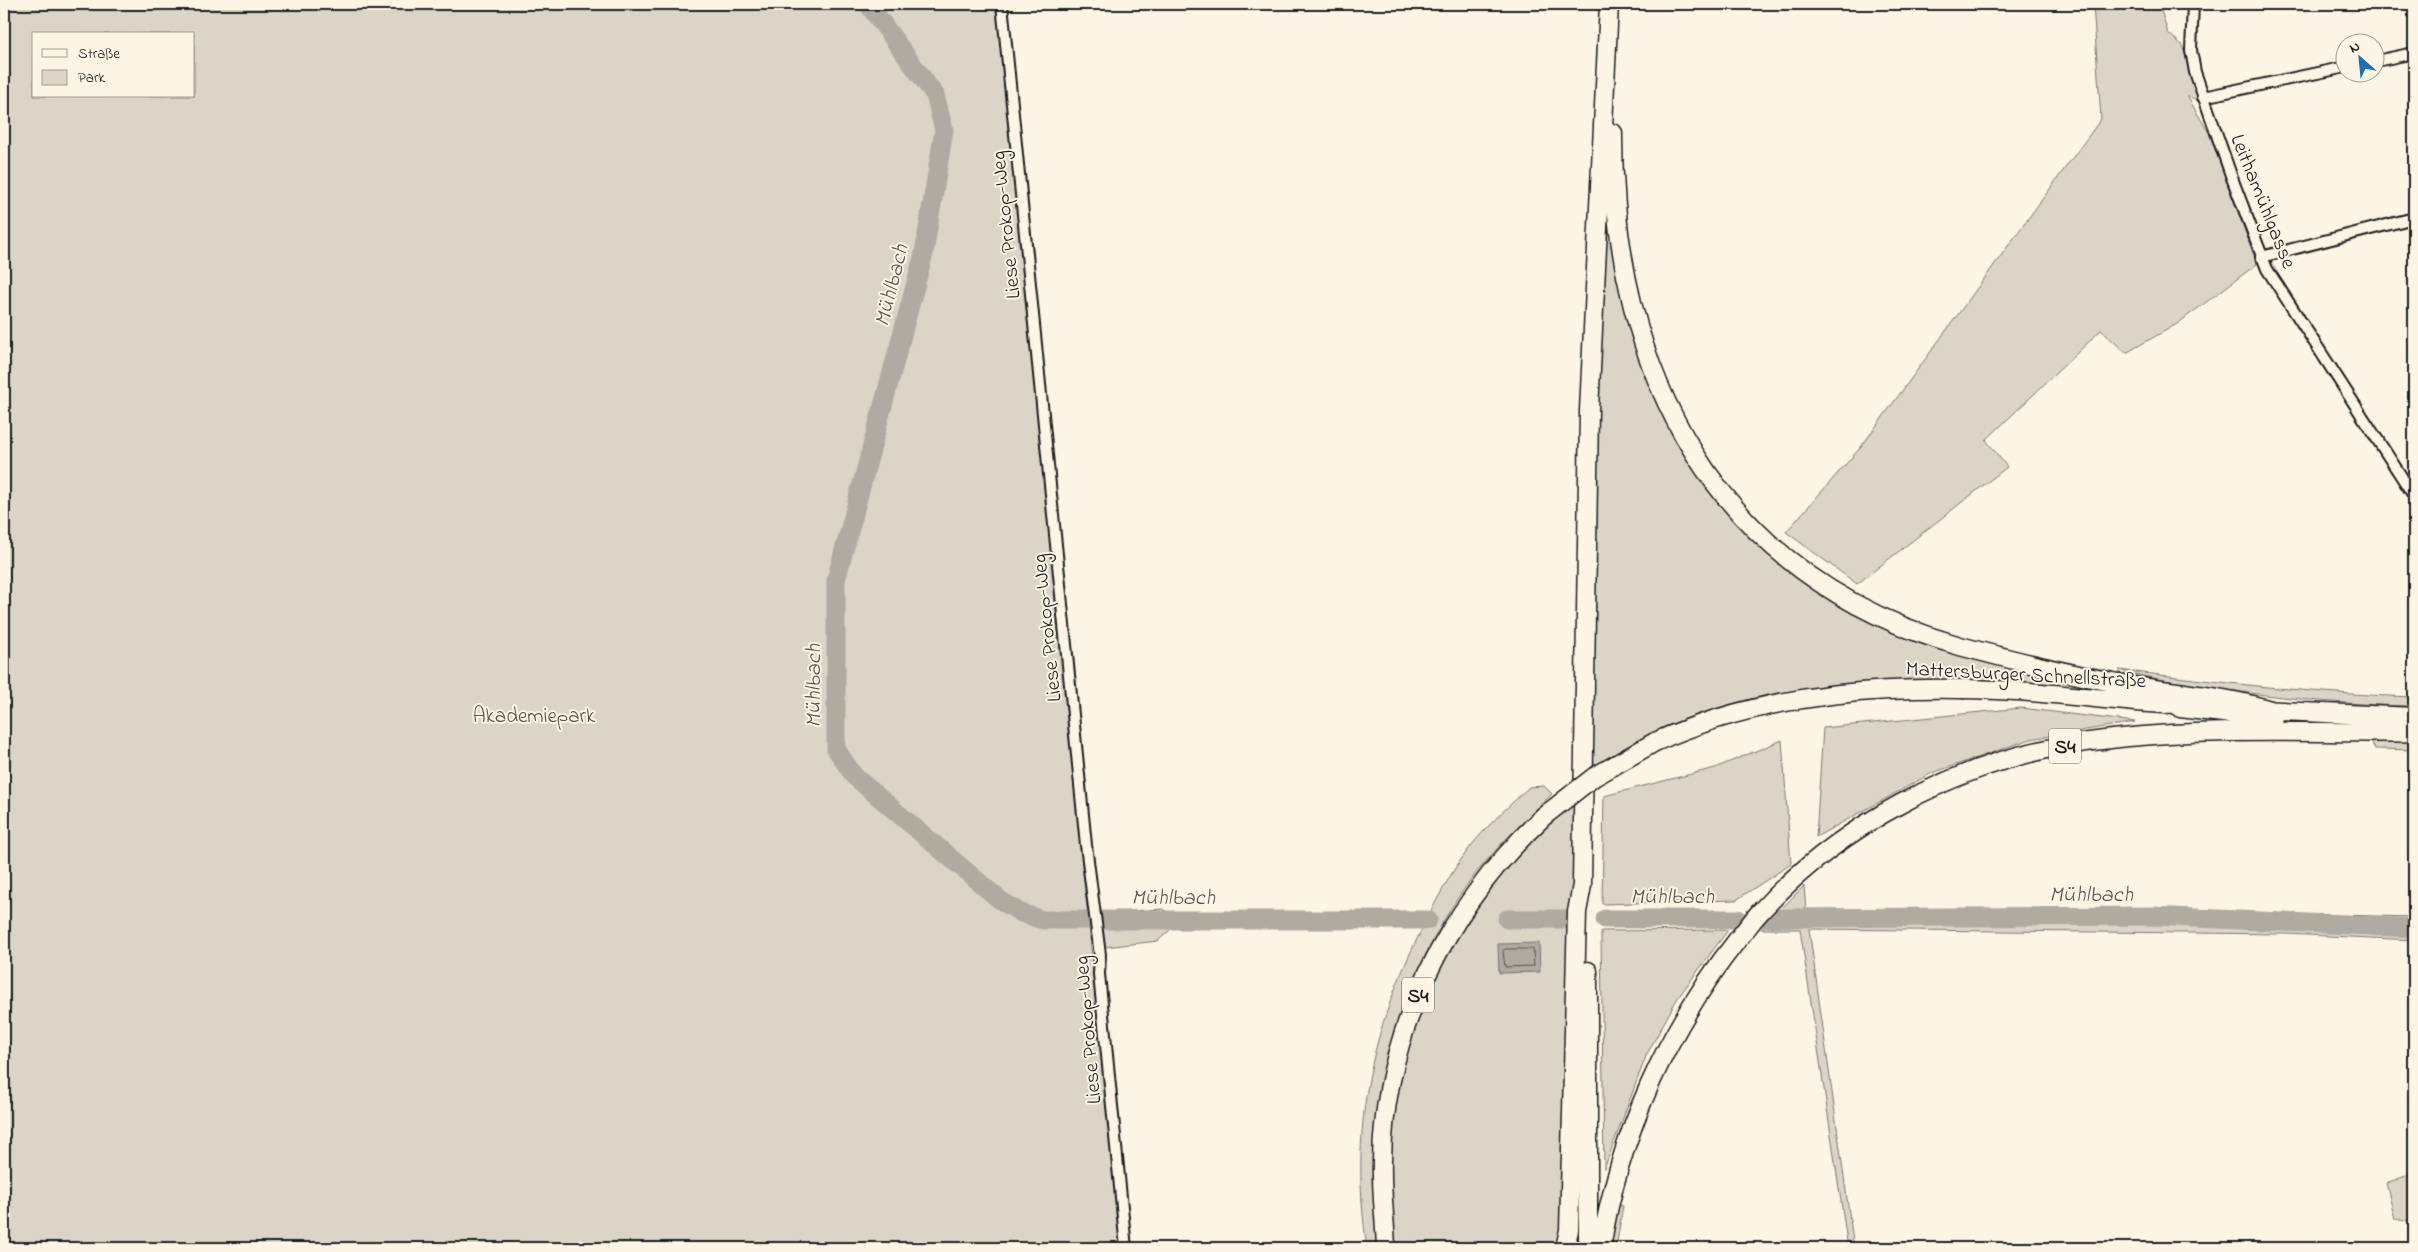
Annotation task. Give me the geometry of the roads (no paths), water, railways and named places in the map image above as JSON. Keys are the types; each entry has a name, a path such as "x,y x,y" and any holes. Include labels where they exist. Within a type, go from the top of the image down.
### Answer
{"highway":[{"path":"1565,1248 1569,1230 1577,912 1582,885 1589,410 1608,4"},
{"path":"1614,4 1614,172 1617,219 1632,306 1647,357 1667,406 1693,452 1724,496 1774,549 1830,588 1899,624 1957,645 2041,666 2128,684 2242,701 2271,710"},
{"name":"Mattersburger Schnellstraße","path":"1386,1248 1382,1162 1387,1107 1396,1062 1418,993 1434,958 1463,909 1502,858 1544,816 1594,777 1655,742 1710,720 1758,706 1810,697 1878,690 2015,691 2165,704 2191,702 2271,710 2414,718"},
{"path":"2165,704 2190,711 2242,716 2414,727"},
{"name":"S4","path":"1601,1248 1610,1204 1626,1145 1651,1080 1686,1015 1726,954 1762,910 1808,868 1868,824 1932,788 2002,761 2067,745 2139,736 2248,731 2414,732"},
{"path":"1582,885 1588,912 1588,1248"},
{"path":"1576,990 1578,1248"},
{"path":"1384,1210 1400,1248"}],"street":[{"name":"Liese Prokop-Weg","path":"1002,4 1094,912 1100,955 1100,983 1126,1248"},
{"name":"Leithamühlgasse","path":"2193,4 2191,50 2203,98 2261,257 2414,496"},
{"path":"2386,59 2414,53"},
{"path":"2203,98 2336,69"},
{"path":"2261,257 2414,218"}],"water":[{"path":"1539,943 1540,972 1499,973 1498,944"}],"waterway":[{"name":"Mühlbach","path":"868,4 935,95 944,130 924,253 836,580 836,749 854,776 1000,900 1021,913 1043,920 1428,920"},
{"name":"Mühlbach","path":"1767,918 2151,916 2414,928"},
{"name":"Mühlbach","path":"1507,919 1565,919"},
{"name":"Mühlbach","path":"1605,919 1738,919"}],"park label":[{"name":"Akademiepark","path":"534,715"}]}
